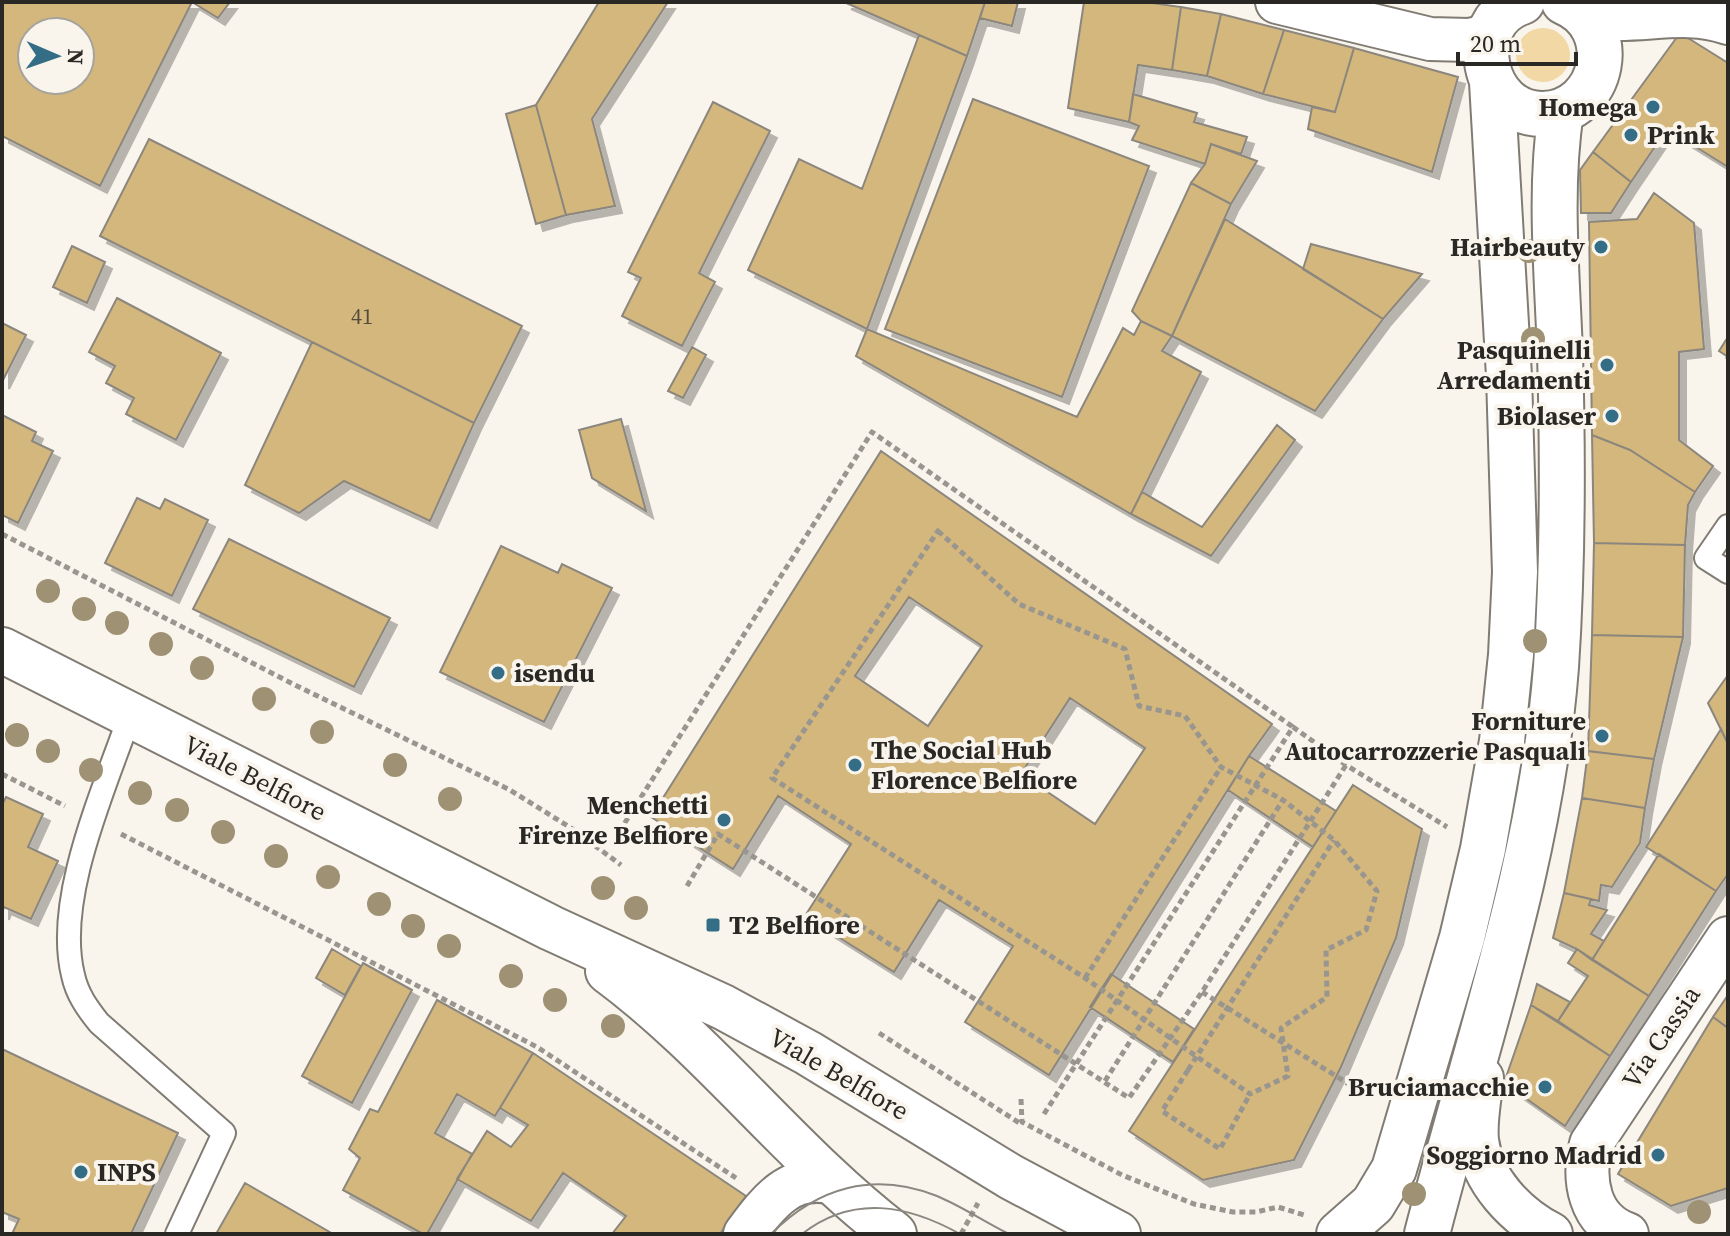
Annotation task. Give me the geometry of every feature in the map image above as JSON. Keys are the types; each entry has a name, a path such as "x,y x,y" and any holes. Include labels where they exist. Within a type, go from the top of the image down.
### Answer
{"street":[{"path":"1277,2 1430,39 1469,40 1500,16"},
{"path":"1492,82 1505,100 1522,110 1540,114 1561,111 1575,104 1589,91 1598,75 1601,56 1598,36 1574,9"},
{"path":"1574,9 1621,20 1675,9 1728,23"},
{"path":"1339,1234 1373,1204 1394,1169 1462,938 1483,849 1502,741 1511,655 1514,543 1509,376 1492,82 1485,59 1500,16"},
{"path":"1427,1234 1524,878 1537,812 1555,668 1564,489 1554,177 1561,111"},
{"name":"Viale Belfiore","path":"2,650 551,928 723,1007 808,1053 1011,1177 1118,1234"},
{"name":"Viale Belfiore","path":"551,928 622,981 680,1031 833,1183 894,1234"},
{"name":"Via Cassia","path":"1627,1234 1606,1222 1592,1200 1588,1161 1595,1135 1728,938"},
{"path":"1491,1006 1476,1126 1477,1143 1504,1199 1525,1218 1551,1234"},
{"path":"745,1234 766,1207 790,1187 809,1179 833,1183"}],"lane":[{"path":"1728,526 1706,558 1728,572"},
{"path":"130,715 77,875 70,941 72,973 85,1005 99,1023 224,1133 177,1234"}],"path":[{"path":"614,840 872,432 1346,765 1448,828"},
{"path":"1250,1094 1197,1057 1085,978 772,778 938,531 1019,604 1125,649 1139,706 1185,716 1221,767 1283,800 1334,840 1377,891 1366,930 1326,950 1327,997 1281,1028 1288,1076 1250,1094 1220,1149 1162,1111 1197,1057 1334,840"},
{"path":"2,534 291,683 510,790 571,828 621,865"},
{"path":"1044,1114 1293,727"},
{"path":"687,886 718,834 1129,1098 1202,992 1346,765"},
{"path":"1085,978 1221,767"},
{"path":"2,774 537,1047 742,1182"},
{"path":"1105,1081 1283,800"},
{"path":"1202,992 1363,1093"},
{"path":"879,1033 1022,1122 1122,1175 1194,1204 1233,1212 1256,1212 1278,1207"},
{"path":"1021,1099 1022,1122"},
{"path":"961,1234 985,1190"}],"shaded area":[{"path":"1543,28 1562,36 1570,55 1562,74 1543,82 1524,74 1516,55 1524,36"}],"building":[{"path":"2,2 192,2 100,186 2,136"},
{"path":"192,2 230,2 218,18"},
{"path":"599,2 668,2 592,119 615,206 566,215 536,105"},
{"path":"844,2 985,2 967,56"},
{"path":"985,2 1018,2 1012,26 980,18"},
{"path":"1084,2 1145,2 1181,7 1172,70 1138,65 1129,122 1068,108"},
{"path":"1181,7 1221,14 1207,76 1172,70"},
{"path":"1221,14 1284,30 1263,94 1207,76"},
{"path":"1284,30 1354,48 1335,112 1263,94"},
{"path":"1680,33 1728,63 1728,167 1667,129 1631,182 1593,152"},
{"path":"919,35 967,56 867,329 748,270 799,159 862,189"},
{"path":"1354,48 1458,77 1432,172 1308,129 1312,107 1335,112"},
{"path":"1133,94 1197,113 1194,122 1247,137 1241,154 1211,144 1205,164 1132,140 1139,126 1129,122"},
{"path":"973,99 1149,166 1062,397 885,329"},
{"path":"713,102 770,131 699,273 715,282 682,346 622,316 641,278 628,272"},
{"path":"536,105 566,215 536,224 506,114"},
{"path":"149,139 522,326 474,423 100,236"},
{"path":"1211,144 1257,161 1231,204 1191,183 1205,164"},
{"path":"1593,152 1631,182 1611,213 1581,213 1580,170"},
{"path":"1191,183 1231,204 1172,336 1141,321 1132,311"},
{"path":"1654,193 1694,223 1704,349 1679,352 1679,440 1713,466 1695,492 1630,450 1592,435 1589,222 1637,219"},
{"path":"1225,219 1383,319 1315,411 1172,336"},
{"path":"1311,244 1422,274 1383,319 1303,269"},
{"path":"72,246 105,262 87,303 53,287"},
{"path":"117,298 221,353 176,440 126,414 134,398 106,383 115,366 89,352"},
{"path":"1141,321 1172,336 1162,351 1201,372 1131,514 856,356 867,329 1077,417 1123,328 1134,335"},
{"path":"2,323 26,335 2,382"},
{"path":"1728,337 1728,357 1719,351"},
{"path":"312,342 474,423 430,521 344,481 299,513 245,485"},
{"path":"692,347 706,355 683,398 668,391"},
{"path":"2,415 36,432 32,441 53,451 18,523 2,515"},
{"path":"621,419 646,511 592,478 579,430"},
{"path":"1277,425 1295,440 1211,556 1131,514 1142,492 1202,527"},
{"path":"1592,435 1630,450 1695,492 1688,505 1685,545 1594,543"},
{"name":"The Social Hub Florence Belfiore","path":"881,451 1272,724 1049,1075 965,1022 1013,946 939,900 894,972 805,916 851,844 778,796 733,869 651,817","holes":["909,597 982,646 928,726 855,676","1070,698 1145,748 1095,824 1021,774"]},
{"path":"137,498 160,509 165,499 208,520 172,596 105,563"},
{"path":"229,539 390,618 354,687 193,609"},
{"path":"1594,543 1685,545 1683,637 1592,635"},
{"path":"501,546 558,573 562,564 612,588 544,722 440,672"},
{"path":"1592,635 1683,637 1654,759 1588,751"},
{"path":"1728,675 1728,744 1708,703"},
{"path":"1721,729 1728,744 1728,874 1716,891 1646,847"},
{"path":"1588,751 1654,759 1645,808 1582,798"},
{"path":"1249,756 1336,811 1313,847 1228,790"},
{"path":"1353,785 1422,829 1396,938 1341,1067 1294,1160 1203,1180 1129,1131"},
{"path":"6,797 43,814 28,847 58,861 31,919 4,907 2,913 2,805"},
{"path":"1582,798 1645,808 1640,843 1612,887 1601,885 1599,901 1564,893"},
{"path":"1659,854 1716,891 1649,996 1592,960"},
{"path":"1564,893 1591,899 1589,905 1607,910 1591,934 1604,941 1592,960 1553,938"},
{"path":"332,949 361,966 345,995 316,978"},
{"path":"1577,949 1649,996 1610,1056 1558,1021 1588,976 1568,963"},
{"path":"363,963 412,990 352,1103 302,1076"},
{"path":"1111,974 1194,1029 1173,1062 1090,1007"},
{"path":"1537,984 1570,1002 1558,1021 1531,1005"},
{"path":"1728,995 1728,1028 1713,1017"},
{"path":"437,1000 533,1053 495,1116 457,1094 435,1133 472,1154 427,1234 423,1234 343,1190 360,1158 349,1149 370,1109 378,1112"},
{"path":"1531,1005 1610,1056 1565,1126 1504,1083"},
{"path":"1713,1017 1728,1028 1728,1188 1671,1206 1618,1174"},
{"name":"INPS","path":"2,1049 178,1133 131,1234 12,1234 19,1219 2,1212"},
{"path":"533,1053 746,1196 720,1234 612,1234 626,1216 563,1173 531,1221 457,1179 487,1131 511,1147 528,1125 500,1108"},
{"path":"245,1183 333,1234 216,1234"}],"tram line":[{"path":"771,1234 808,1205 848,1188 869,1185 891,1185 937,1196 1009,1234"},
{"path":"802,1234 821,1221 841,1213 881,1208 921,1216 960,1234"}],"place":[{"name":"Homega","path":"1653,107"},
{"name":"Prink","path":"1631,135"},
{"name":"Hairbeauty","path":"1601,247"},
{"name":"Pasquinelli Arredamenti","path":"1607,365"},
{"name":"Biolaser","path":"1612,416"},
{"name":"isendu","path":"498,673"},
{"name":"Forniture Autocarrozzerie Pasquali","path":"1602,736"},
{"name":"The Social Hub Florence Belfiore","path":"855,765"},
{"name":"Menchetti Firenze Belfiore","path":"724,820"},
{"name":"T2 Belfiore","path":"713,925"},
{"name":"Bruciamacchie","path":"1545,1087"},
{"name":"Soggiorno Madrid","path":"1658,1155"},
{"name":"INPS","path":"81,1172"}]}
